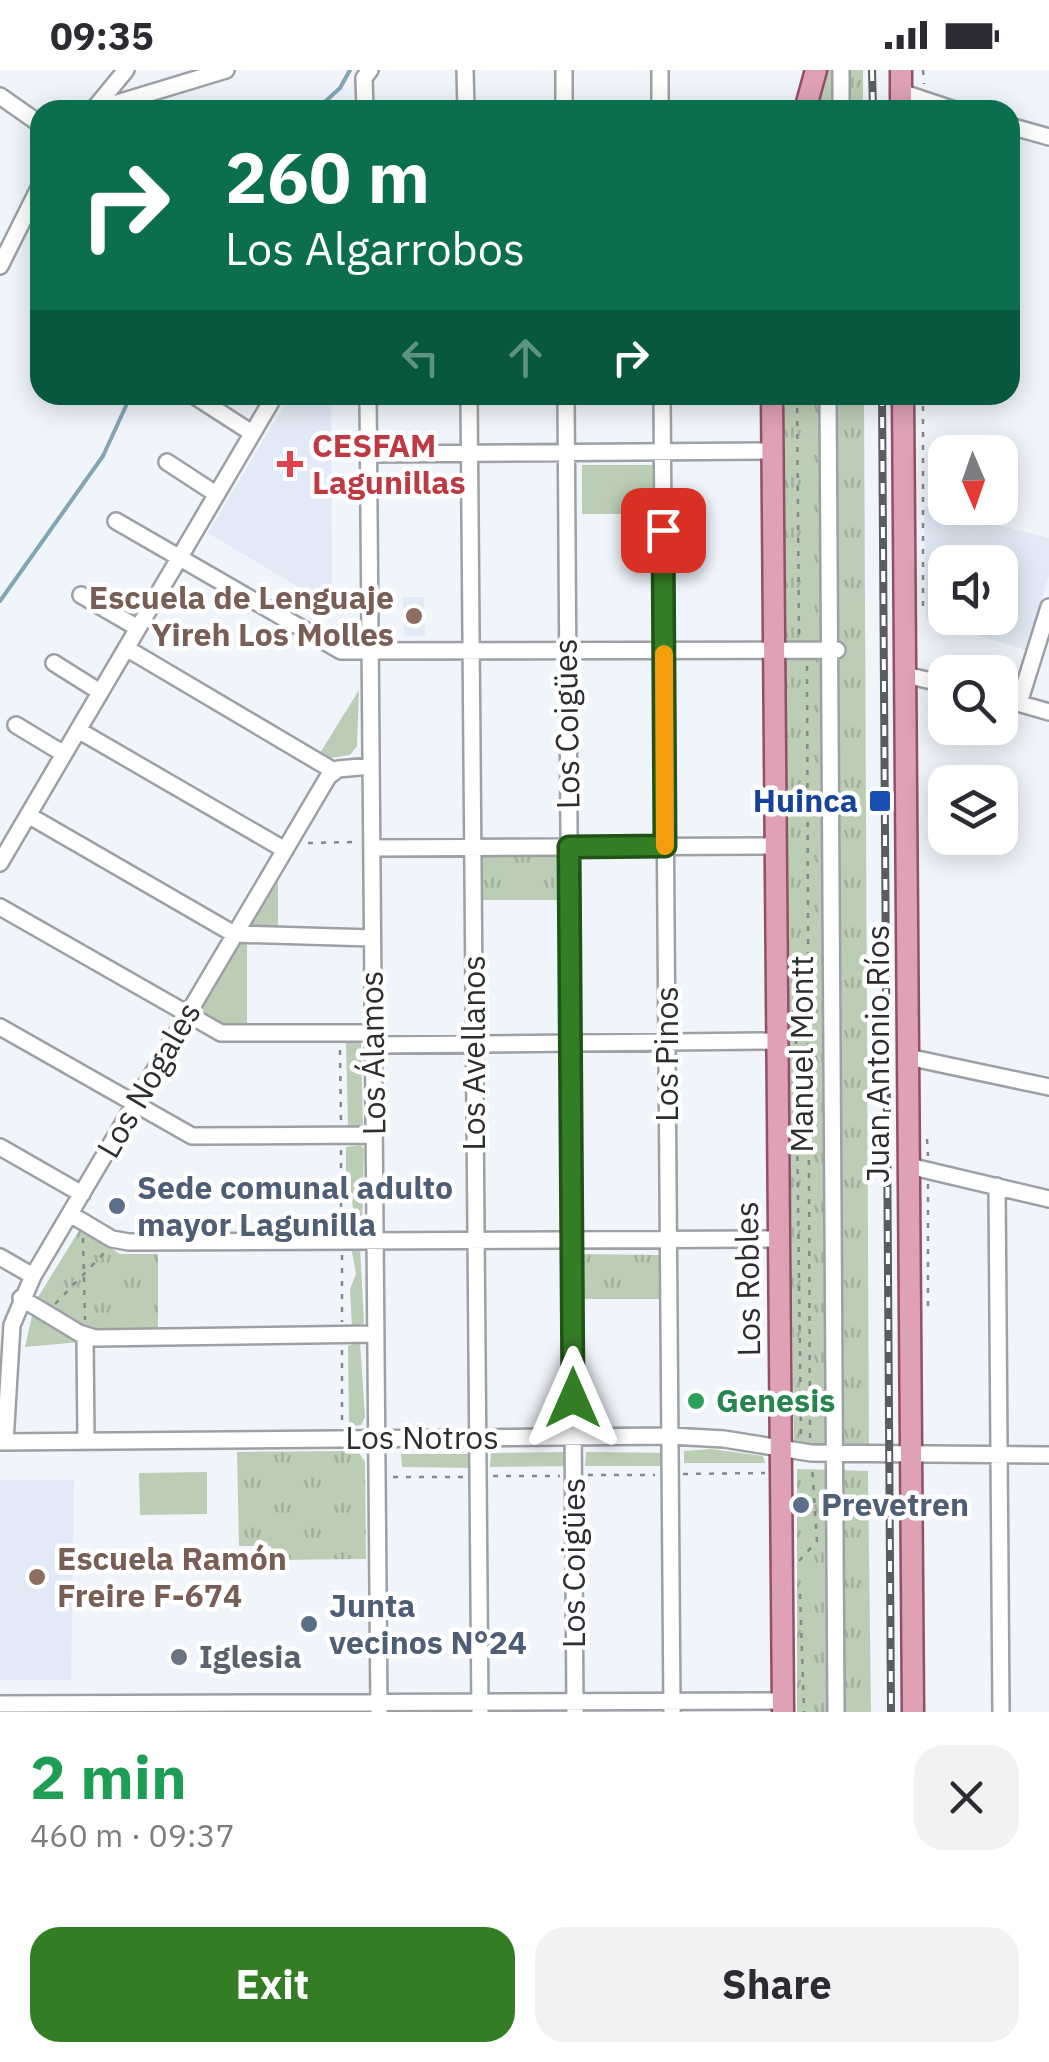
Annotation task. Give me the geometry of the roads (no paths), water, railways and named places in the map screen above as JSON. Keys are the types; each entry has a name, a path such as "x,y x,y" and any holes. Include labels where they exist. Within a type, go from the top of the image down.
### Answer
{"main road":[{"path":"808,100 816,70"},
{"path":"901,70 902,100"},
{"path":"772,405 782,650 775,846"},
{"name":"Juan Antonio Ríos","path":"903,405 913,1712"},
{"name":"Los Robles","path":"775,846 782,1707"}],"street":[{"path":"102,100 126,70"},
{"path":"127,100 226,70"},
{"path":"465,70 466,100"},
{"path":"564,70 564,100"},
{"path":"660,70 660,100"},
{"path":"832,70 839,100"},
{"path":"841,70 841,100"},
{"path":"365,100 369,71"},
{"path":"0,96 30,117"},
{"path":"1020,129 1049,137"},
{"path":"0,266 30,206"},
{"path":"209,405 252,433"},
{"path":"1,860 269,405"},
{"name":"Los Álamos","path":"368,405 378,1708"},
{"name":"Los Avellanos","path":"470,405 480,1707"},
{"name":"Los Coigües","path":"566,405 575,1707"},
{"name":"Los Pinos","path":"662,405 672,1707"},
{"name":"Manuel Montt","path":"828,405 834,650"},
{"name":"Manuel Montt","path":"836,405 836,1712"},
{"path":"368,454 772,451"},
{"path":"167,462 216,494"},
{"path":"116,521 332,648 834,650"},
{"path":"82,595 138,628"},
{"path":"1049,607 1019,704 1049,712"},
{"path":"126,648 334,771 371,766"},
{"path":"54,664 100,692"},
{"path":"905,674 928,680"},
{"path":"16,725 64,754"},
{"path":"78,730 286,846"},
{"name":"Los Nogales","path":"2,1442 5,1353 21,1298 76,1217 82,1194 334,771"},
{"path":"28,815 234,934 372,938"},
{"path":"372,845 775,846"},
{"path":"0,907 187,1015 230,1035 474,1044 776,1041"},
{"path":"0,1027 199,1138 374,1135"},
{"path":"908,1057 1049,1088"},
{"path":"0,1146 82,1194"},
{"path":"908,1166 1049,1199"},
{"path":"997,1186 1001,1712"},
{"path":"76,1217 117,1240 778,1239"},
{"path":"0,1257 34,1276"},
{"path":"21,1298 85,1336 376,1334"},
{"path":"85,1336 86,1441"},
{"name":"Los Notros","path":"2,1442 670,1436 724,1439 811,1453 1049,1455"},
{"name":"Manuel Montt","path":"838,1454 845,1712"},
{"path":"0,1704 157,1708 782,1707"}],"waterway":[{"path":"327,100 340,88 350,70"},
{"path":"0,601 103,456 126,405"}],"railway":[{"path":"872,70 873,100"},
{"path":"882,405 891,1712"}],"place":[{"name":"CESFAM Lagunillas","path":"290,464"},
{"name":"Escuela de Lenguaje Yireh Los Molles","path":"414,616"},
{"name":"Huinca","path":"880,801"},
{"name":"Sede comunal adulto mayor Lagunilla","path":"117,1206"},
{"name":"Genesis","path":"696,1401"},
{"name":"Prevetren","path":"801,1505"},
{"name":"Escuela Ramón Freire F-674","path":"37,1577"},
{"name":"Junta vecinos N°24","path":"309,1624"},
{"name":"Iglesia","path":"179,1657"}]}
